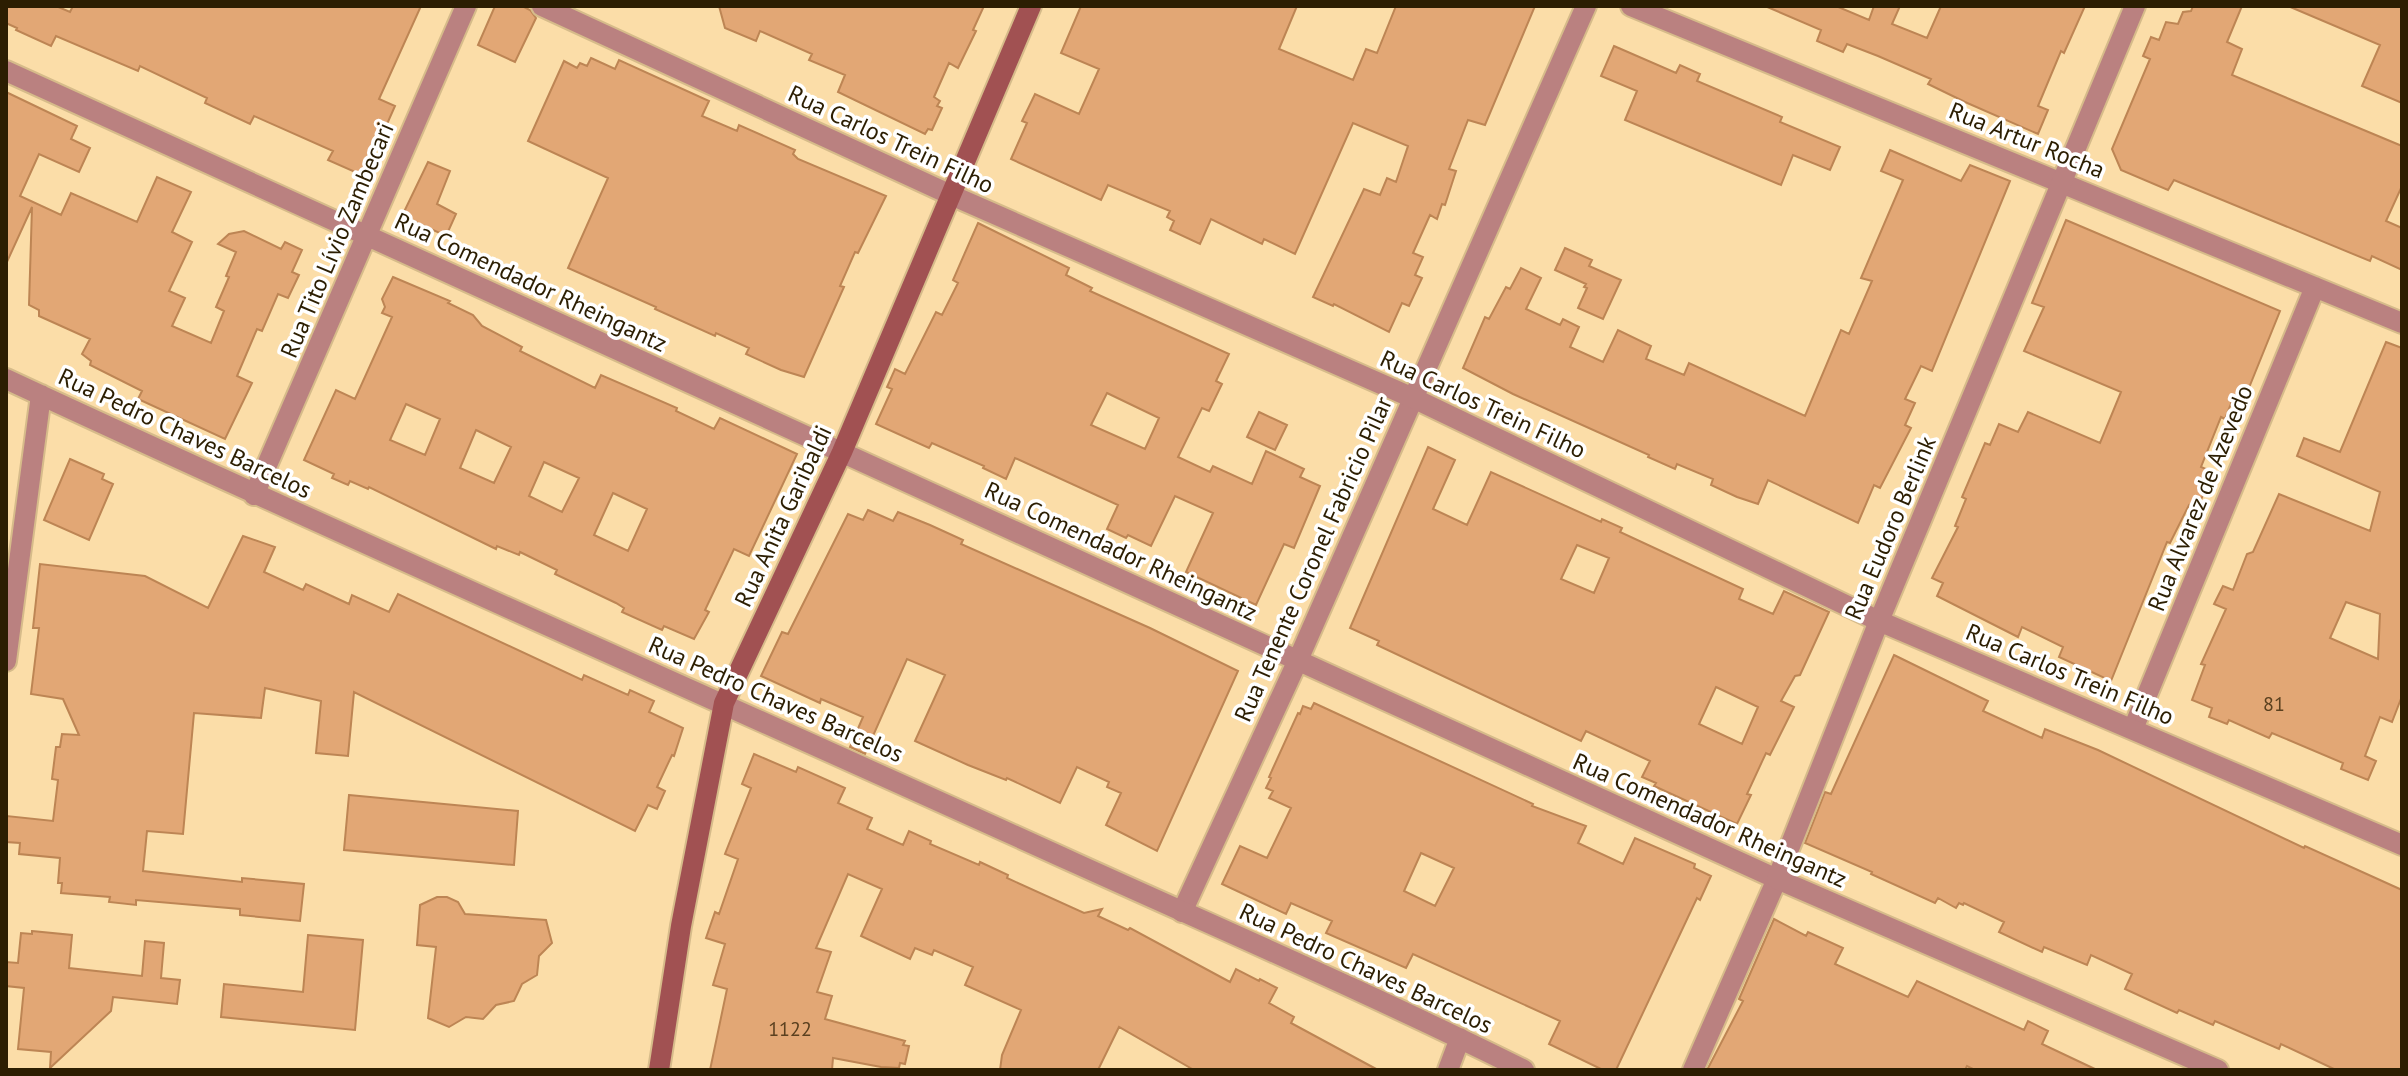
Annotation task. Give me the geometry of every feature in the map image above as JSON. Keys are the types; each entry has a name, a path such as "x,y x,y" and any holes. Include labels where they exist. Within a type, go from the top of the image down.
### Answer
{"main road":[{"name":"Rua Anita Garibaldi","path":"659,1070 681,926 724,703 842,452 1031,6"}],"street":[{"name":"Rua Tito Lívio Zambecari","path":"254,495 466,6"},
{"name":"Rua Carlos Trein Filho","path":"542,6 951,195 1413,398 1879,621 2402,845"},
{"name":"Rua Tenente Coronel Fabricio Pilar","path":"1182,912 1298,660 1586,6"},
{"name":"Rua Artur Rocha","path":"1631,6 2402,323"},
{"name":"Rua Eudoro Berlink","path":"1693,1070 1777,879 1879,621 2135,6"},
{"name":"Rua Comendador Rheingantz","path":"6,71 1777,879 2218,1070"},
{"name":"Rua Alvarez de Azevedo","path":"2133,729 2315,287"},
{"name":"Rua Pedro Chaves Barcelos","path":"6,379 254,495 724,703 1524,1070"},
{"path":"6,661 41,395"},
{"path":"1448,1070 1460,1038"}],"building":[{"path":"6,6 56,6 70,12 73,6 421,6 379,99 395,106 364,176 328,160 333,151 254,116 250,124 205,103 207,98 140,66 138,71 56,36 51,46 16,30 6,23"},
{"path":"495,6 522,6 536,18 515,62 478,45"},
{"path":"719,6 984,6 958,68 949,63 934,97 940,101 937,106 942,108 932,130 928,129 925,134 838,92 845,75 809,60 812,54 760,31 756,41 725,28"},
{"path":"1081,6 1297,6 1279,49 1353,80 1366,49 1377,53 1396,6 1535,6 1485,125 1468,120 1449,169 1456,171 1445,205 1442,204 1437,219 1430,215 1413,253 1423,257 1415,275 1422,278 1409,306 1402,303 1389,332 1334,304 1313,297 1364,189 1380,195 1387,178 1396,182 1408,146 1353,123 1295,254 1264,239 1262,244 1211,219 1200,244 1170,230 1174,221 1167,217 1170,211 1108,185 1101,200 1011,159 1027,123 1022,121 1035,94 1079,114 1099,69 1061,53"},
{"path":"1765,6 1836,6 1869,20 1874,6 1900,6 1892,24 1927,38 1941,6 2085,6 2064,53 2061,51 2038,106 2048,110 2038,134 1928,84 1931,79 1878,56 1847,44 1843,52 1817,41 1821,30"},
{"path":"2193,6 2242,6 2227,42 2242,49 2232,75 2402,146 2402,186 2386,221 2402,228 2402,270 2372,256 2370,261 2174,180 2168,190 2121,170 2112,149 2150,59 2143,56 2151,37 2159,40 2166,22 2178,24 2183,12 2191,11"},
{"path":"2288,6 2402,6 2402,103 2362,86 2380,45"},
{"path":"1614,46 1676,73 1680,65 1700,74 1697,81 1782,117 1780,122 1840,147 1830,170 1793,155 1781,185 1625,120 1637,91 1601,76"},
{"path":"591,58 615,69 619,60 709,101 702,116 737,131 739,125 795,150 793,154 798,159 886,196 858,253 855,252 840,286 844,287 804,377 746,354 749,348 716,333 715,336 568,268 608,178 528,141 564,61 577,68 580,63 587,66"},
{"path":"6,92 77,126 71,139 90,148 79,172 39,154 20,196 61,215 71,193 137,222 157,177 191,192 172,232 192,242 169,291 185,298 172,326 211,343 224,311 216,307 236,252 218,244 229,234 244,231 281,249 285,242 302,250 292,272 299,275 288,298 278,294 262,331 257,329 237,376 252,383 225,439 138,399 142,391 90,365 91,361 82,354 90,339 39,316 39,310 29,305 32,207 6,264"},
{"path":"1890,150 1961,181 1970,165 2010,181 1932,371 1921,366 1905,399 1915,403 1905,425 1911,428 1880,488 1874,485 1858,523 1768,480 1758,504 1737,497 1711,485 1713,479 1677,464 1675,469 1463,368 1485,317 1489,319 1506,287 1510,289 1521,268 1541,278 1526,309 1560,325 1563,319 1579,327 1570,347 1603,362 1618,330 1651,346 1646,359 1684,375 1689,363 1805,416 1841,330 1849,334 1872,281 1861,278 1903,180 1881,171"},
{"path":"428,162 450,171 437,204 456,214 444,235 402,216"},
{"path":"2066,220 2280,311 2242,405 2232,401 2225,419 2221,417 2201,467 2213,472 2197,509 2189,505 2170,543 2167,542 2111,681 2059,657 2063,647 2022,627 2018,637 1937,596 1943,583 1932,578 1958,527 1955,526 1966,499 1962,497 1985,443 1990,445 1999,424 2018,432 2028,412 2100,443 2121,392 2024,351 2044,307 2032,303"},
{"path":"978,223 1069,268 1066,275 1092,288 1090,291 1229,354 1216,381 1222,384 1209,411 1202,408 1178,457 1210,472 1213,466 1252,484 1266,451 1304,469 1300,477 1320,486 1294,548 1284,544 1256,605 1186,572 1213,513 1175,496 1151,546 1107,529 1118,505 1015,458 1006,479 932,443 929,448 876,424 892,389 887,387 895,369 905,374 936,312 942,315 958,283 953,280","holes":["1107,393 1159,418 1145,449 1091,425"]},
{"path":"1565,248 1592,260 1589,266 1621,280 1603,319 1578,308 1586,284 1555,270"},
{"path":"393,277 450,301 448,303 473,315 482,326 522,347 520,351 595,388 601,375 677,408 676,411 714,429 720,418 797,454 749,556 734,549 705,610 709,612 694,639 664,626 662,630 622,612 624,608 616,603 555,574 557,570 520,552 519,555 497,546 496,549 369,487 350,481 348,485 332,478 334,474 304,460 336,390 355,399 392,317 382,313 385,307 382,299","holes":["406,404 440,419 425,455 390,440","476,430 511,447 494,483 460,468","544,462 579,478 562,512 529,496","613,493 647,509 628,551 594,535"]},
{"path":"2386,342 2402,348 2402,696 2392,722 2380,717 2365,756 2376,761 2368,780 2341,769 2343,763 2272,733 2269,738 2229,720 2227,724 2209,717 2212,708 2192,700 2205,665 2201,664 2226,609 2214,604 2223,586 2233,590 2247,554 2253,552 2279,494 2370,531 2380,492 2297,456 2304,438 2340,452","holes":["2346,602 2380,614 2378,659 2330,638"]},
{"path":"1259,412 1287,425 1275,450 1247,437"},
{"path":"1428,447 1455,460 1433,509 1467,525 1491,472 1601,522 1602,519 1622,528 1620,532 1743,589 1739,599 1773,614 1784,591 1829,612 1800,675 1795,676 1781,701 1794,707 1770,755 1766,753 1737,824 1654,786 1656,783 1642,777 1650,761 1586,731 1581,741 1377,645 1379,641 1350,628","holes":["1577,545 1609,558 1594,593 1561,579","1716,687 1758,707 1742,744 1699,724"]},
{"path":"70,459 104,474 102,479 113,484 89,540 44,520"},
{"path":"868,510 893,521 898,512 930,525 963,540 961,544 1150,628 1238,671 1157,851 1106,825 1121,793 1107,787 1109,782 1077,767 1060,803 915,741 945,675 907,659 865,754 850,747 863,717 821,699 820,703 761,676 782,632 788,634 848,514 863,520"},
{"path":"243,536 275,547 264,572 303,590 306,584 349,604 352,595 389,612 398,594 582,680 584,675 628,695 630,690 654,701 649,712 683,728 674,756 657,787 665,791 657,809 648,805 635,831 354,692 348,756 316,753 321,701 265,688 261,718 194,713 183,834 147,831 143,871 242,882 242,878 304,884 300,921 240,915 240,909 136,900 136,905 109,902 110,897 61,893 62,883 58,883 60,858 19,854 20,843 6,842 7,816 53,821 58,780 52,779 56,747 60,747 62,734 79,735 63,699 31,694 39,628 33,628 40,564 145,576 208,608"},
{"path":"1894,655 1988,701 1983,711 2042,738 2045,729 2098,750 2304,848 2402,890 2402,1070 2336,1070 2281,1044 2279,1049 2215,1021 2213,1025 2179,1010 2177,1013 2125,989 2132,974 2091,955 2087,965 2044,947 2042,952 1999,932 2004,922 1964,903 1959,903 1956,908 1938,898 1935,903 1805,843 1825,792 1831,794"},
{"path":"1314,703 1532,806 1586,826 1578,843 1623,864 1635,838 1695,864 1694,868 1711,876 1700,900 1697,898 1616,1070 1603,1070 1549,1044 1560,1021 1413,954 1406,968 1326,933 1332,921 1291,903 1286,914 1222,884 1240,846 1267,858 1291,808 1269,798 1273,791 1266,788 1269,777 1298,713 1303,706 1311,709","holes":["1421,853 1454,868 1435,906 1404,891"]},
{"path":"754,754 796,772 798,767 845,788 838,803 872,818 867,829 903,845 909,831 931,841 930,844 979,865 980,862 1008,875 1007,878 1084,913 1102,909 1098,916 1128,930 1130,928 1230,982 1236,969 1260,979 1277,988 1269,1003 1294,1017 1291,1023 1378,1070 1194,1070 1119,1027 1098,1070 1000,1070 1002,1055 1021,1010 965,985 973,967 934,950 932,955 915,948 910,959 861,936 882,889 848,874 816,948 831,952 817,992 832,996 825,1019 905,1041 903,1045 909,1046 905,1064 900,1063 899,1068 881,1067 833,1058 832,1070 710,1070 727,989 713,985 725,944 706,938 715,912 719,914 738,859 725,854 751,788 742,784"},
{"path":"349,795 518,811 514,865 344,850"},
{"path":"437,897 458,902 465,914 546,920 552,943 539,956 537,975 522,984 514,1001 496,1005 483,1019 466,1017 449,1027 428,1018 436,947 417,945 420,905"},
{"path":"1774,919 1806,936 1808,932 1843,948 1835,964 1908,997 1917,981 2024,1030 2028,1021 2048,1031 2042,1044 2097,1070 1975,1070 1967,1066 1965,1070 1707,1070 1743,1001 1739,999"},
{"path":"32,931 72,935 69,968 142,976 145,941 164,943 161,978 180,980 177,1004 113,997 111,1011 50,1068 51,1052 18,1049 24,988 6,986 6,962 18,963 21,933 32,934"},
{"path":"308,935 363,940 355,1030 221,1017 224,984 303,992"}]}
